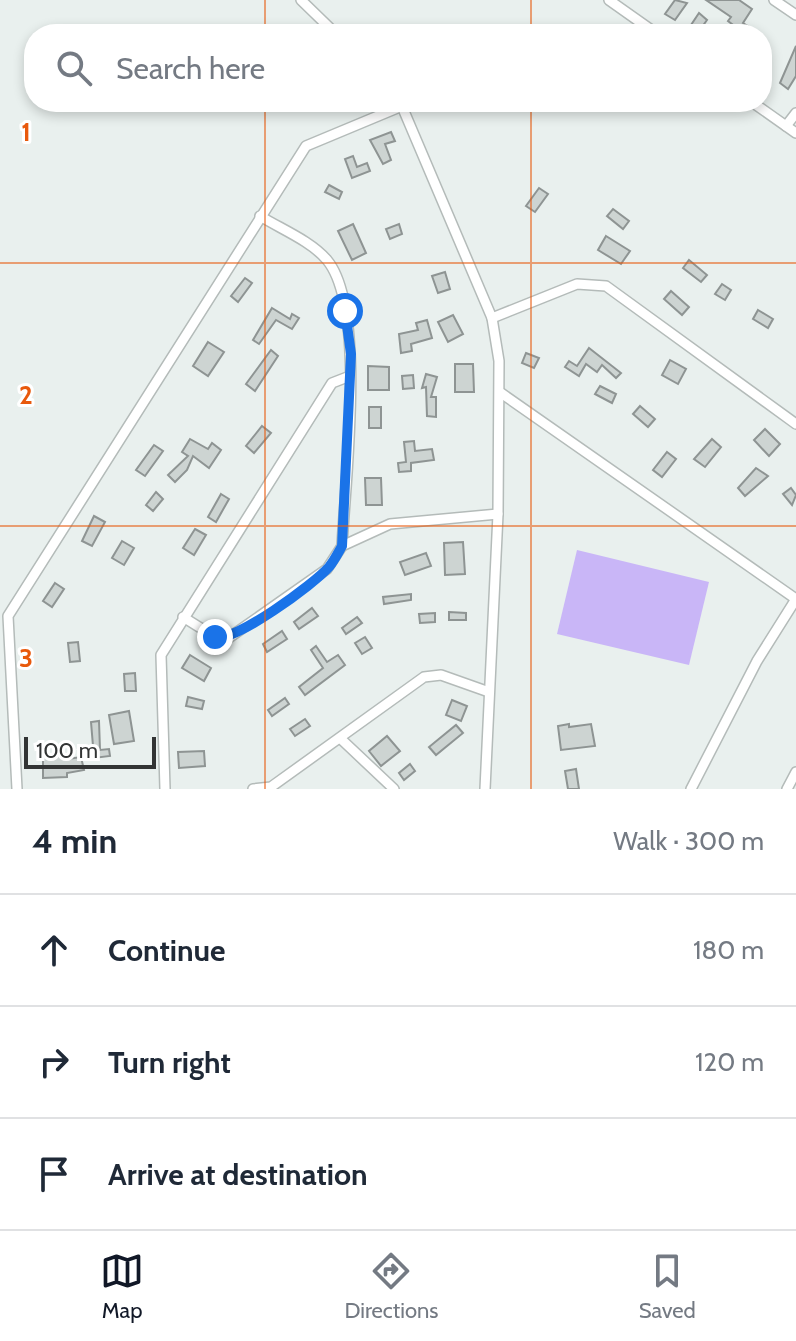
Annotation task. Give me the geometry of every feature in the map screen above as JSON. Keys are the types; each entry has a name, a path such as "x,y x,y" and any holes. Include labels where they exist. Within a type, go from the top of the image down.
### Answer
{"street":[{"path":"301,0 326,24"},
{"path":"609,0 643,24"},
{"path":"774,0 796,15"},
{"path":"17,789 8,616 260,216 312,140 381,112"},
{"path":"404,112 492,318 501,393 485,789"},
{"path":"766,112 796,133"},
{"path":"786,126 796,113"},
{"path":"183,617 215,637 230,637 327,569 342,546 351,354 345,311 332,268 317,251 260,216"},
{"path":"492,318 577,284 606,286 796,424"},
{"path":"165,789 160,662 183,617 332,383 350,376"},
{"path":"501,393 796,599 757,661 691,789"},
{"path":"342,546 390,524 498,514"},
{"path":"253,789 271,787 432,674 473,684 489,692"},
{"path":"341,739 394,789"},
{"path":"787,789 796,772"}],"shaded area":[{"path":"577,550 709,582 689,665 557,634"}],"building":[{"path":"675,0 687,3 675,20 665,14"},
{"path":"706,0 739,0 752,9 745,24 732,24 728,21 731,17"},
{"path":"699,13 707,20 704,24 692,24"},
{"path":"796,46 796,76 788,89 780,83"},
{"path":"391,132 395,141 385,144 391,160 383,164 370,140"},
{"path":"353,156 357,167 367,163 370,171 352,178 345,159"},
{"path":"329,185 342,192 339,199 325,192"},
{"path":"539,188 548,194 535,212 526,206"},
{"path":"613,209 629,221 623,229 607,216"},
{"path":"353,224 366,253 352,260 338,231"},
{"path":"399,224 402,234 390,239 386,229"},
{"path":"606,236 630,251 621,264 598,250"},
{"path":"689,260 707,275 701,282 683,268"},
{"path":"445,272 450,289 438,293 432,276"},
{"path":"245,278 252,283 238,302 231,296"},
{"path":"722,284 731,290 725,300 715,294"},
{"path":"671,291 689,307 682,315 664,299"},
{"path":"272,308 290,319 292,314 299,318 292,329 276,320 259,344 253,340"},
{"path":"758,310 773,319 768,328 753,319"},
{"path":"453,315 463,334 448,342 438,322"},
{"path":"427,320 432,338 411,344 412,351 401,353 399,334 418,330 416,323"},
{"path":"208,342 224,352 208,376 193,366"},
{"path":"589,348 621,373 616,378 602,365 597,372 586,364 579,376 565,367 569,361 577,366"},
{"path":"271,350 278,356 255,391 246,384"},
{"path":"526,353 539,358 534,368 522,363"},
{"path":"670,360 686,369 678,384 662,375"},
{"path":"455,364 473,364 474,392 455,392"},
{"path":"368,366 389,367 389,390 368,390"},
{"path":"426,374 437,377 431,397 436,397 436,417 427,416 426,387 422,388"},
{"path":"413,375 414,388 403,389 402,376"},
{"path":"600,386 616,394 612,403 595,394"},
{"path":"640,406 655,419 648,427 633,414"},
{"path":"369,407 381,407 381,428 369,428"},
{"path":"262,426 271,433 254,453 246,446"},
{"path":"765,429 780,444 769,456 754,440"},
{"path":"190,439 208,449 212,443 221,450 209,468 193,456 187,470 175,482 168,475 188,456 182,452"},
{"path":"712,439 721,447 705,467 694,459"},
{"path":"414,441 415,451 432,449 434,460 411,463 411,471 399,472 398,463 406,462 404,442"},
{"path":"154,445 163,451 145,476 136,470"},
{"path":"667,452 676,459 662,477 653,470"},
{"path":"756,468 768,476 745,496 738,488"},
{"path":"365,478 381,478 382,505 366,505"},
{"path":"791,488 796,495 792,505 783,494"},
{"path":"156,492 163,499 153,511 146,505"},
{"path":"221,494 229,499 216,522 208,517"},
{"path":"94,516 105,522 92,546 82,541"},
{"path":"195,529 206,535 194,555 183,548"},
{"path":"122,541 134,548 124,565 112,558"},
{"path":"463,542 465,574 445,575 444,543"},
{"path":"426,553 431,566 405,575 400,562"},
{"path":"55,583 64,589 52,607 43,601"},
{"path":"411,594 411,600 384,604 383,597"},
{"path":"312,608 318,616 299,629 294,622"},
{"path":"449,612 466,613 466,620 449,620"},
{"path":"435,613 435,622 420,623 419,614"},
{"path":"357,617 362,623 346,634 342,628"},
{"path":"282,631 287,639 267,652 263,644"},
{"path":"365,637 372,648 362,654 355,643"},
{"path":"78,642 80,661 70,662 68,643"},
{"path":"316,646 327,662 338,655 345,665 305,695 299,687 323,668 311,650"},
{"path":"190,655 211,668 204,681 182,668"},
{"path":"135,673 136,691 125,691 124,674"},
{"path":"188,697 204,701 202,709 186,706"},
{"path":"285,698 289,704 272,716 268,710"},
{"path":"452,700 467,706 461,721 446,715"},
{"path":"129,711 134,741 114,744 109,715"},
{"path":"305,719 310,726 295,736 290,729"},
{"path":"99,721 100,750 109,749 110,756 94,758 91,722"},
{"path":"569,724 569,727 591,724 595,746 561,750 558,726"},
{"path":"456,725 463,733 436,755 429,747"},
{"path":"387,736 400,751 381,766 369,751"},
{"path":"204,751 205,766 179,768 178,752"},
{"path":"43,755 67,755 67,759 81,757 84,770 67,773 67,777 43,778"},
{"path":"410,764 415,771 404,780 399,773"},
{"path":"576,769 579,789 568,789 565,771"}],"route":[{"path":"215,637 230,637 254,623 327,569 342,546 351,366 345,311"}]}
